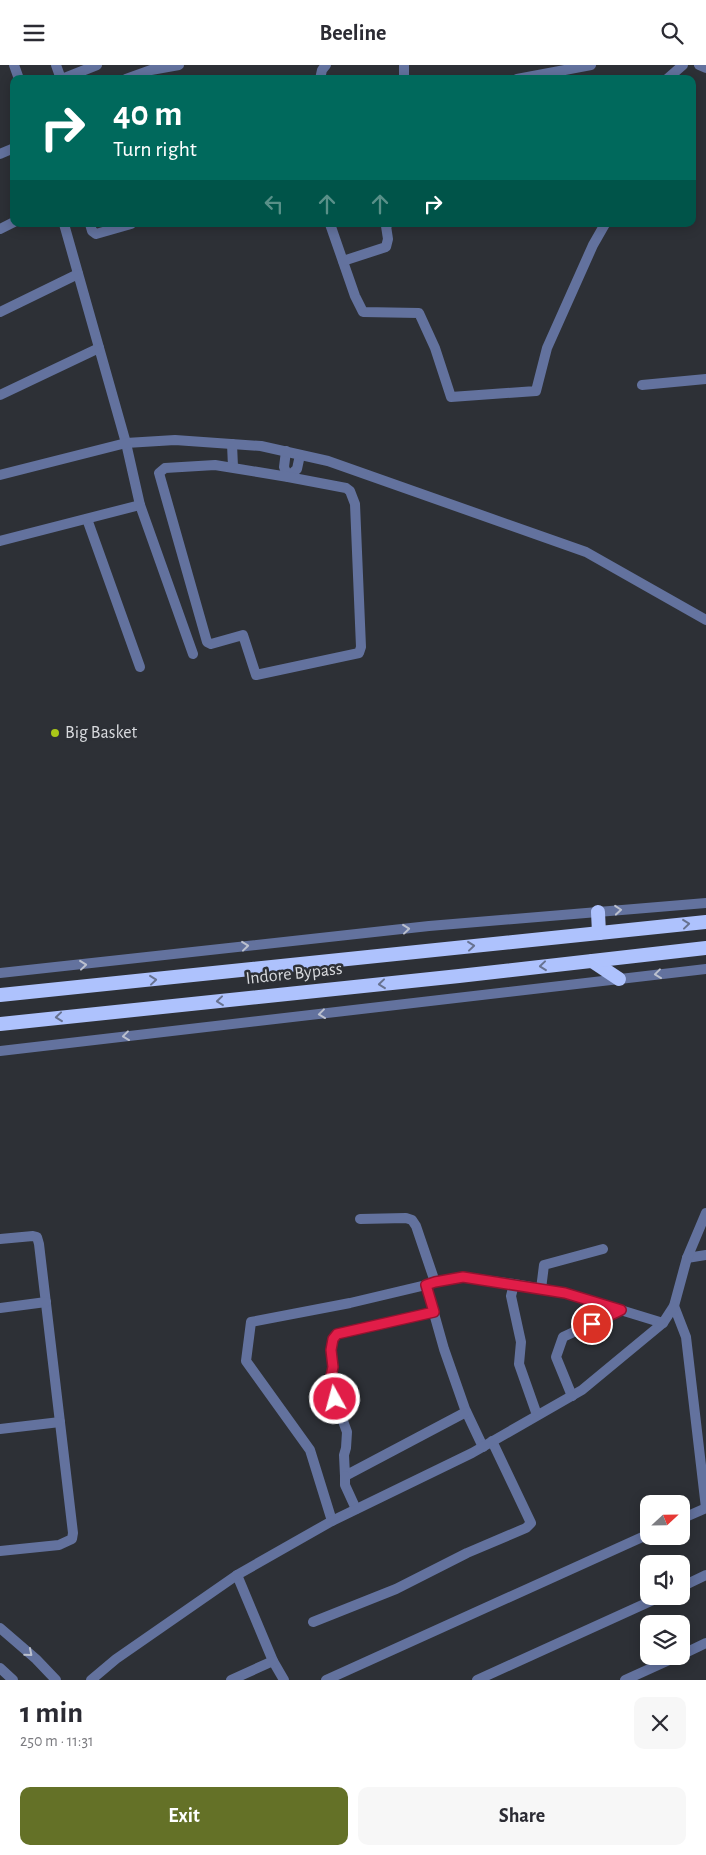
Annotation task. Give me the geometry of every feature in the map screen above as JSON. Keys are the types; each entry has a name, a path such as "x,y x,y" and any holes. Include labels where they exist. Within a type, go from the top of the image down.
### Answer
{"highway":[{"path":"598,912 599,933"},
{"name":"Indore Bypass","path":"0,995 706,922"},
{"name":"Indore Bypass","path":"0,1024 706,948"},
{"path":"592,961 619,979"}],"street":[{"path":"71,75 97,65"},
{"path":"137,75 150,70 178,65"},
{"path":"556,75 591,65"},
{"path":"672,75 683,65"},
{"path":"699,65 706,68"},
{"path":"65,227 126,443 140,505 194,654"},
{"path":"91,227 96,234 120,227"},
{"path":"331,227 355,296 363,312 419,313 434,348 451,397 536,391 547,349 593,245 603,227"},
{"path":"343,261 386,247 388,239 386,227"},
{"path":"0,312 78,274"},
{"path":"0,395 99,348"},
{"path":"642,385 706,379"},
{"path":"0,475 126,443 175,440 262,446 328,461 586,552 706,620"},
{"path":"232,444 233,467"},
{"path":"286,451 284,467 288,477"},
{"path":"288,477 297,469 300,455"},
{"path":"216,465 288,477 346,488 353,497 361,651 356,654 256,675 243,635 211,644 206,642 159,476 165,468 216,465"},
{"path":"0,541 140,505"},
{"path":"87,519 140,667"},
{"path":"0,973 429,927 706,903"},
{"path":"0,1051 706,969"},
{"path":"91,1680 116,1659 237,1575 332,1521 487,1444 582,1390 663,1323 674,1306 688,1258 706,1213"},
{"path":"312,1623 396,1589 467,1553 526,1528 531,1523 487,1444 466,1412 444,1349 434,1312 431,1283 416,1225 412,1220 406,1218 360,1219"},
{"path":"0,1239 37,1237 73,1533 72,1539 59,1545 0,1551"},
{"path":"542,1289 544,1265 604,1249"},
{"path":"688,1258 706,1255"},
{"path":"332,1521 310,1450 246,1361 251,1322 350,1303 463,1277 565,1293 663,1323"},
{"path":"514,1284 511,1296 521,1343 519,1363 538,1415"},
{"path":"0,1308 46,1302"},
{"path":"674,1306 686,1337 703,1450 706,1508 690,1515"},
{"path":"572,1396 556,1357 563,1337 621,1310"},
{"path":"356,1509 345,1485 344,1455 347,1432 330,1381 333,1367 331,1350 333,1339 337,1334 434,1312"},
{"path":"345,1476 466,1412"},
{"path":"0,1429 60,1422"},
{"path":"326,1680 640,1538"},
{"path":"237,1575 273,1661 284,1680"},
{"path":"690,1583 706,1575"},
{"path":"477,1680 642,1605"},
{"path":"0,1629 36,1659 56,1680"},
{"path":"690,1651 706,1643"},
{"path":"231,1680 273,1661"},
{"path":"625,1680 659,1665"},
{"path":"1,1670 13,1680"}],"place":[{"name":"Big Basket","path":"55,733"}],"route":[{"path":"335,1399 330,1381 333,1367 331,1350 333,1339 337,1334 434,1312 426,1285 435,1282 463,1277 514,1284 565,1293 621,1310 592,1324"}]}
